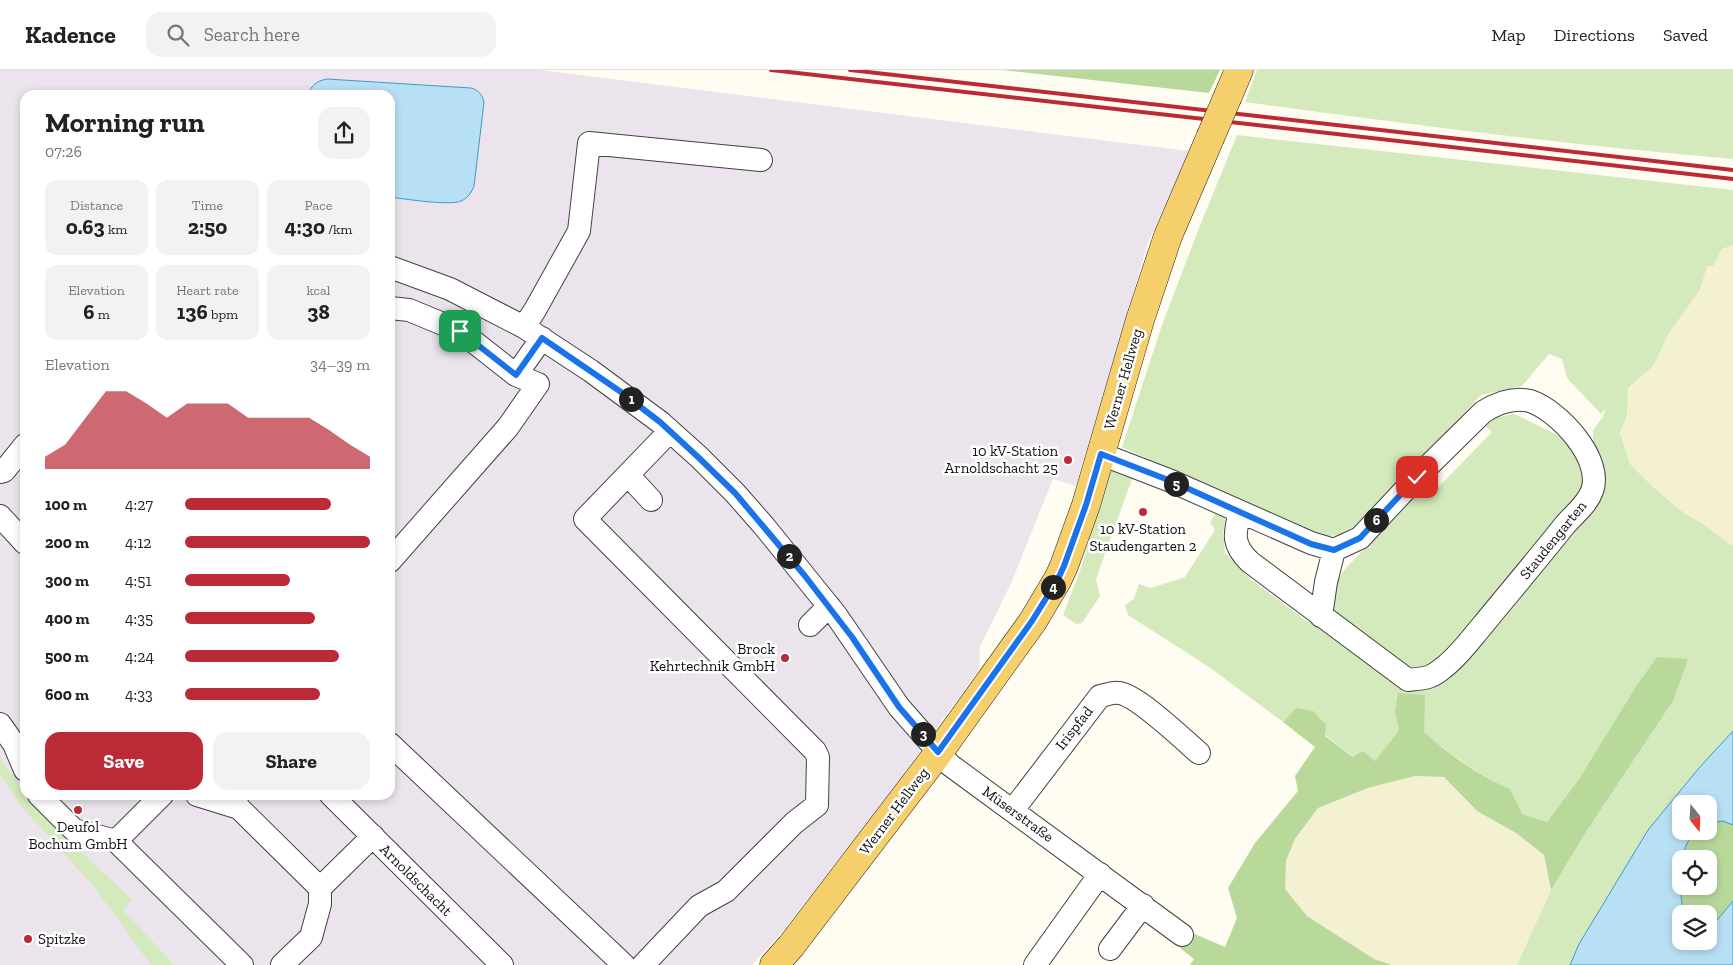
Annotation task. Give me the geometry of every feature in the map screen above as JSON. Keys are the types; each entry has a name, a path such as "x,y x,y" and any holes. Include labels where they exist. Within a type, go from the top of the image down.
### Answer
{"main road":[{"name":"Werner Hellweg","path":"774,965 795,941 938,752 1032,621 1058,579 1086,505 1140,320 1168,236 1239,70"}],"street":[{"path":"516,375 533,333 535,310 579,231 589,143 761,160"},
{"path":"395,269 450,288 533,333 621,392 670,431 735,493 774,538 829,606 899,707 938,752"},
{"path":"395,309 408,310 460,331 516,375 538,384 508,427 395,555"},
{"name":"Staudengarten","path":"1240,512 1235,530 1236,546 1242,555 1408,680 1431,677 1451,662 1583,505 1592,491 1595,478 1590,457 1580,441 1542,406 1529,401 1504,402 1493,406 1477,418 1417,477 1360,538 1334,550"},
{"path":"643,965 699,906 726,891 794,823 818,805 818,757 814,751 585,519 670,431"},
{"path":"0,472 4,471 20,452"},
{"path":"1101,454 1171,481 1311,544 1334,550 1326,582 1321,616"},
{"path":"628,475 651,500"},
{"path":"0,516 20,538"},
{"path":"810,625 829,606"},
{"name":"Irispfad","path":"1013,810 1100,696 1116,692 1128,695 1167,725 1199,754"},
{"path":"0,724 19,739"},
{"path":"395,749 624,965"},
{"name":"Müserstraße","path":"938,752 950,765 1182,935"},
{"path":"44,800 74,830 116,840 242,965"},
{"path":"116,840 157,800"},
{"name":"Arnoldschacht","path":"336,800 498,964"},
{"path":"236,801 320,888 320,904 310,937 282,965"},
{"path":"320,888 373,836"},
{"path":"1034,965 1100,874"},
{"path":"1110,949 1143,905"}],"shaded area":[{"path":"0,70 540,70 1189,151 1148,243 1076,486 1053,479 1012,581 980,647 979,669 900,779 783,931 752,965 0,965"},
{"path":"1733,245 1733,546 1700,522 1685,514 1653,487 1630,464 1620,433 1627,416 1628,388 1653,366 1669,333 1700,290 1707,265 1713,266 1722,249"},
{"path":"1415,776 1444,777 1477,811 1516,833 1544,855 1551,890 1517,965 1392,965 1374,959 1307,916 1284,889 1286,861 1295,839 1318,808 1368,788"}],"green space":[{"path":"1002,70 1220,70 1209,93"},
{"path":"1257,70 1733,70 1733,159 1489,134 1245,102"},
{"path":"1237,135 1733,190 1733,245 1722,249 1713,266 1707,266 1700,290 1669,333 1653,366 1628,388 1627,416 1620,433 1630,464 1653,487 1685,514 1700,522 1733,546 1733,965 1517,965 1551,890 1586,832 1673,701 1633,691 1579,779 1547,822 1521,814 1510,789 1464,763 1395,712 1399,730 1375,761 1354,757 1325,735 1296,708 1283,722 1209,667 1128,615 1125,605 1134,599 1139,584 1151,588 1185,577 1215,530 1210,522 1216,513 1224,516 1225,520 1223,534 1225,553 1250,579 1308,622 1345,569 1420,491 1430,496 1492,432 1486,427 1493,418 1514,414 1572,442 1593,457 1593,430 1603,417 1606,408 1601,414 1567,378 1562,359 1549,354 1522,386 1481,395 1359,523 1340,535 1317,537 1122,447 1162,325"},
{"path":"1109,470 1132,479 1096,579 1100,596 1082,623 1076,624 1063,615 1081,568"},
{"path":"1657,657 1688,659 1673,701 1586,832 1551,890 1544,855 1516,833 1477,811 1444,777 1415,776 1368,788 1318,808 1295,839 1286,861 1285,889 1307,916 1374,959 1392,965 1190,965 1194,959 1180,948 1188,931 1225,947 1237,918 1228,888 1255,843 1298,791 1295,776 1315,747 1283,722 1296,708 1313,711 1326,725 1325,736 1353,757 1363,751 1375,761 1399,730 1395,712 1398,693 1425,695 1424,732 1464,764 1510,789 1522,814 1547,822 1579,779 1633,691"},
{"path":"0,755 6,767 20,784 20,800 33,800 51,823 132,900 123,910 174,965 151,965 95,888 21,806 0,775"},
{"path":"1723,821 1733,825 1733,901 1717,920 1717,905 1682,905 1681,895 1717,895 1717,850 1684,850 1688,840 1718,840 1718,822"}],"water":[{"path":"327,79 471,88 478,91 484,102 474,186 469,195 461,201 447,203 395,198 395,90 310,90 320,81"},
{"path":"1733,731 1733,825 1723,821 1718,822 1718,795 1677,795"},
{"path":"1672,801 1672,840 1689,840 1684,850 1672,850 1672,895 1682,895 1683,905 1672,905 1672,950 1717,950 1717,920 1733,901 1733,965 1570,965 1579,944 1648,830"}],"railway":[{"path":"771,70 1733,179"},
{"path":"850,70 1733,170"}],"place":[{"name":"10 kV-Station Arnoldschacht 25","path":"1068,460"},
{"name":"10 kV-Station Staudengarten 2","path":"1143,512"},
{"name":"Brock Kehrtechnik GmbH","path":"785,658"},
{"name":"Deufol Bochum GmbH","path":"78,810"},
{"name":"Spitzke","path":"28,939"}],"route":[{"path":"460,331 516,375 542,338 621,392 660,422 735,493 764,526 829,606 899,707 938,752 1032,621 1058,579 1086,505 1101,454 1171,481 1311,544 1334,550 1360,538 1417,477"}]}
